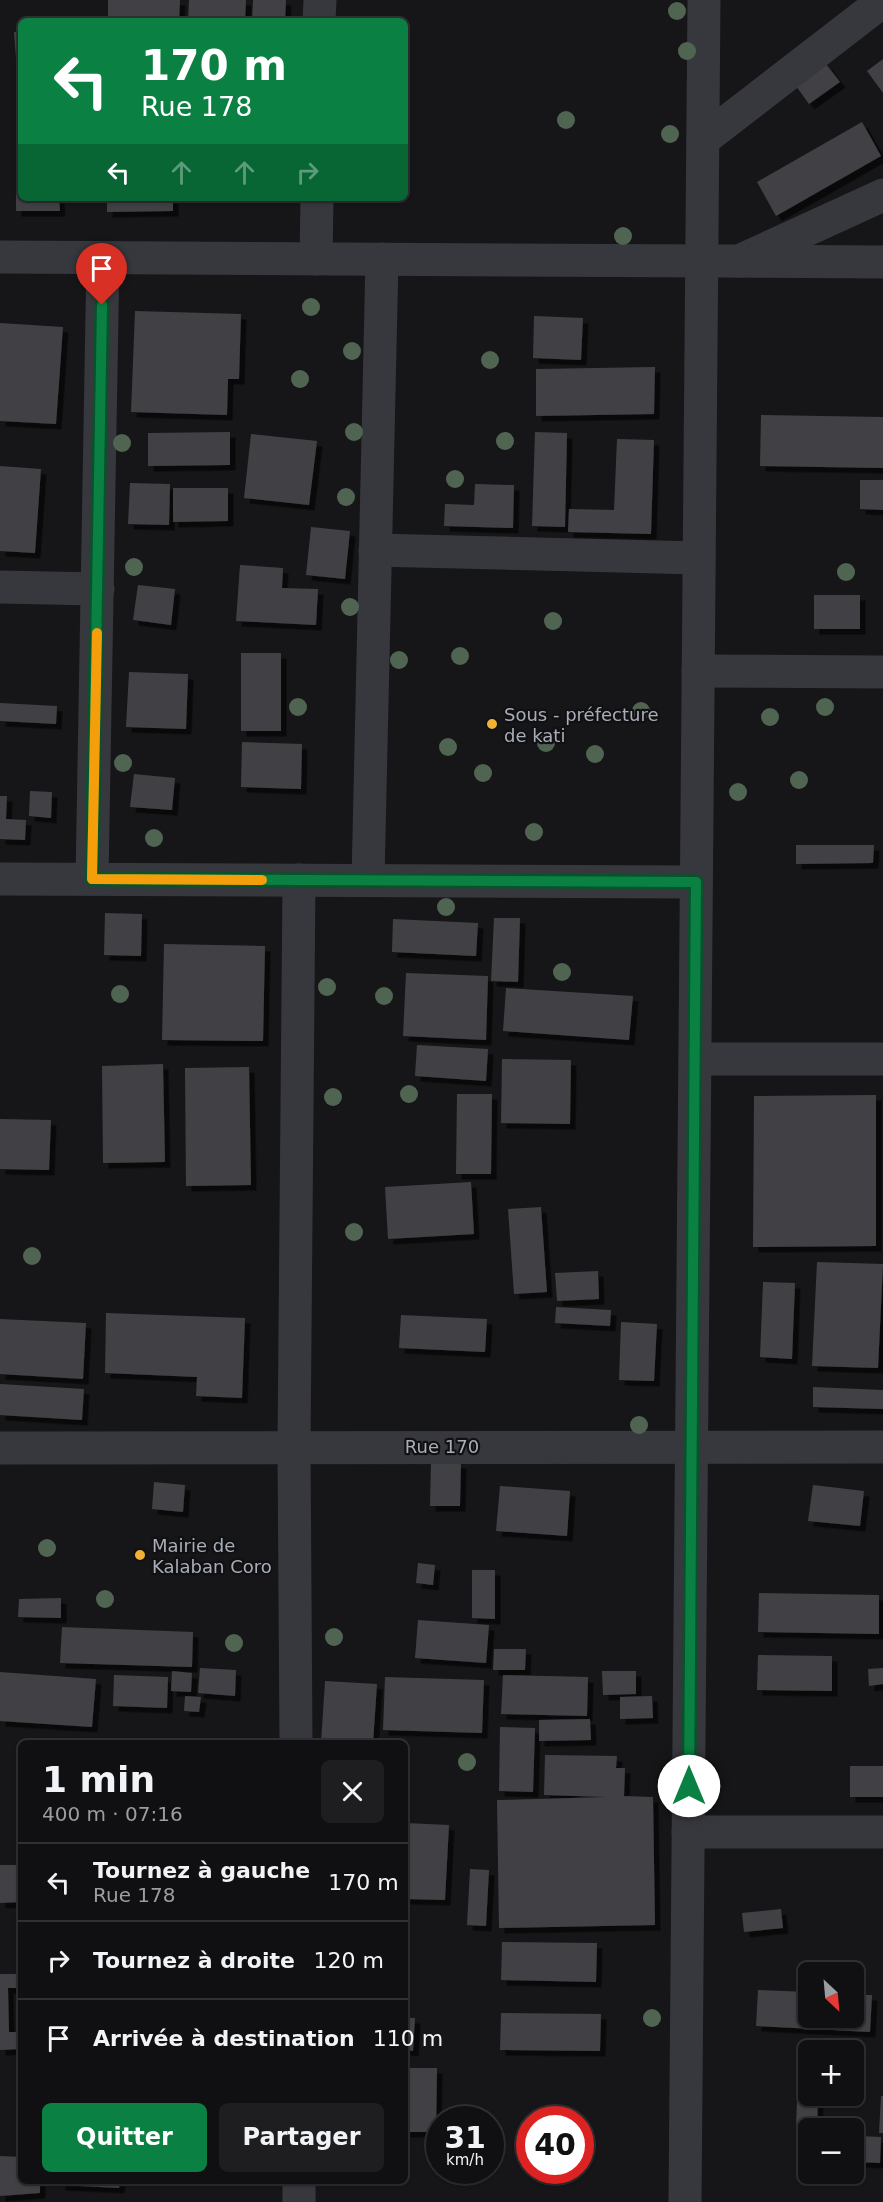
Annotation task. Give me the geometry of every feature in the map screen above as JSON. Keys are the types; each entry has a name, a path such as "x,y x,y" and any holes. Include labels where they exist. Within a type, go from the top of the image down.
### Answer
{"street":[{"path":"319,18 320,0"},
{"path":"685,2202 704,0"},
{"path":"703,140 883,1"},
{"path":"739,261 883,195"},
{"path":"316,201 316,259"},
{"path":"0,257 883,262"},
{"path":"92,879 103,258"},
{"path":"368,880 382,259"},
{"path":"375,550 699,558"},
{"path":"0,587 98,589"},
{"path":"698,671 883,672"},
{"path":"0,879 696,882"},
{"path":"296,1740 294,1447 299,880"},
{"path":"695,1059 883,1059"},
{"name":"Rue 170","path":"0,1448 883,1447"},
{"path":"688,1832 883,1832"},
{"path":"299,2184 299,2202"}],"building":[{"path":"108,0 180,0 179,18 108,18"},
{"path":"189,0 246,0 245,18 188,18"},
{"path":"253,0 286,0 285,18 252,18"},
{"path":"18,31 17,72 14,32"},
{"path":"883,59 883,93 867,71"},
{"path":"826,64 840,82 809,104 796,86"},
{"path":"862,122 881,156 776,216 757,182"},
{"path":"16,189 18,189 18,201 59,201 60,211 16,211"},
{"path":"107,201 173,201 173,211 107,212"},
{"path":"135,311 241,314 239,379 228,379 227,415 131,412"},
{"path":"534,316 583,318 581,360 533,358"},
{"path":"0,323 63,327 56,424 0,421"},
{"path":"655,367 654,414 536,416 536,369"},
{"path":"761,415 883,417 883,468 760,466"},
{"path":"230,432 230,465 148,466 148,433"},
{"path":"535,432 567,433 565,527 532,526"},
{"path":"251,434 317,441 309,505 244,498"},
{"path":"617,439 654,440 651,534 568,532 569,509 614,510"},
{"path":"0,466 41,469 35,553 0,551"},
{"path":"860,480 883,480 883,510 860,509"},
{"path":"130,483 170,484 169,525 128,524"},
{"path":"475,484 514,485 513,528 444,526 445,504 474,505"},
{"path":"173,488 228,488 228,521 173,522"},
{"path":"311,527 350,531 345,579 306,575"},
{"path":"240,565 283,568 282,588 318,589 316,625 236,621"},
{"path":"138,585 175,589 171,625 133,620"},
{"path":"814,595 860,595 860,629 814,629"},
{"path":"241,653 281,653 281,731 241,731"},
{"path":"129,672 188,674 186,729 126,727"},
{"path":"0,703 57,706 56,724 0,721"},
{"path":"242,742 302,744 301,789 241,787"},
{"path":"134,774 175,778 172,810 130,807"},
{"path":"30,791 52,792 51,818 29,816"},
{"path":"0,796 7,796 6,819 26,820 25,840 0,839"},
{"path":"796,845 874,845 873,863 796,864"},
{"path":"105,913 142,914 141,956 104,955"},
{"path":"494,918 520,918 518,982 491,981"},
{"path":"393,919 478,923 476,956 392,952"},
{"path":"164,944 265,946 263,1041 162,1040"},
{"path":"406,973 488,976 486,1040 403,1036"},
{"path":"506,988 633,996 629,1040 503,1031"},
{"path":"417,1045 488,1049 486,1081 415,1076"},
{"path":"502,1059 571,1060 570,1124 501,1123"},
{"path":"163,1064 165,1162 103,1163 102,1066"},
{"path":"249,1067 251,1185 186,1186 185,1068"},
{"path":"457,1094 492,1094 491,1174 456,1174"},
{"path":"876,1095 876,1246 753,1247 754,1096"},
{"path":"0,1119 51,1120 49,1170 0,1169"},
{"path":"471,1182 474,1234 388,1239 385,1187"},
{"path":"541,1207 547,1292 514,1294 508,1209"},
{"path":"817,1262 883,1264 878,1368 812,1366"},
{"path":"598,1271 599,1299 557,1301 555,1273"},
{"path":"763,1282 795,1283 792,1359 760,1357"},
{"path":"556,1307 611,1310 610,1326 555,1323"},
{"path":"106,1313 245,1318 242,1398 196,1396 197,1377 105,1373"},
{"path":"401,1315 487,1319 485,1352 399,1348"},
{"path":"0,1319 86,1323 83,1379 0,1374"},
{"path":"621,1322 657,1324 654,1381 619,1380"},
{"path":"0,1384 84,1389 82,1420 0,1415"},
{"path":"813,1387 883,1390 883,1409 813,1407"},
{"path":"431,1463 461,1463 460,1506 430,1506"},
{"path":"154,1482 185,1485 183,1512 152,1509"},
{"path":"813,1485 864,1491 860,1526 808,1521"},
{"path":"500,1486 570,1491 567,1536 496,1531"},
{"path":"418,1563 435,1565 433,1585 416,1583"},
{"path":"472,1570 495,1570 495,1619 472,1618"},
{"path":"759,1593 879,1595 879,1634 758,1632"},
{"path":"61,1598 61,1618 18,1617 19,1599"},
{"path":"418,1620 489,1625 486,1663 415,1658"},
{"path":"62,1627 193,1632 192,1667 60,1663"},
{"path":"494,1649 526,1649 525,1670 493,1670"},
{"path":"758,1655 832,1656 832,1691 757,1690"},
{"path":"200,1668 236,1670 235,1696 198,1693"},
{"path":"883,1668 883,1684 869,1686 868,1669"},
{"path":"172,1671 192,1673 191,1692 171,1691"},
{"path":"602,1671 636,1671 636,1694 603,1695"},
{"path":"0,1672 96,1679 92,1727 0,1721"},
{"path":"114,1675 168,1677 167,1708 113,1706"},
{"path":"503,1675 588,1677 587,1716 501,1714"},
{"path":"385,1677 484,1680 482,1733 383,1730"},
{"path":"325,1681 377,1684 373,1740 321,1740"},
{"path":"185,1696 201,1697 199,1712 184,1711"},
{"path":"652,1696 653,1718 620,1719 620,1697"},
{"path":"590,1719 591,1740 539,1741 539,1720"},
{"path":"500,1727 535,1728 533,1792 499,1791"},
{"path":"545,1755 617,1756 616,1768 625,1768 624,1796 653,1797 655,1925 499,1928 497,1800 607,1797 544,1795"},
{"path":"850,1766 883,1766 883,1797 850,1797"},
{"path":"408,1823 449,1825 445,1900 408,1899"},
{"path":"0,1865 18,1865 18,1902 0,1903"},
{"path":"470,1869 489,1870 486,1926 467,1925"},
{"path":"781,1909 783,1928 744,1932 742,1913"},
{"path":"502,1942 597,1943 596,1982 501,1980"},
{"path":"0,1974 18,1974 18,1988 8,1988 9,2032 18,2032 18,2049 0,2050"},
{"path":"758,1990 798,1992 798,2028 864,2028 864,1995 872,1995 870,2032 756,2026"},
{"path":"501,2013 601,2014 600,2051 500,2050"},
{"path":"408,2018 415,2018 413,2051 408,2050"},
{"path":"408,2068 437,2068 436,2106 426,2106 426,2132 408,2132"},
{"path":"881,2096 883,2096 883,2133 879,2133"},
{"path":"797,2098 798,2106 818,2106 817,2118 798,2118 798,2129 796,2129"},
{"path":"864,2136 881,2137 880,2163 864,2162"},
{"path":"0,2156 18,2157 18,2184 40,2184 40,2193 0,2196"},
{"path":"60,2184 120,2184 119,2188"}],"slow traffic":[{"path":"97,633 92,879 262,880"}],"place":[{"name":"Sous - préfecture de kati","path":"492,724"},
{"name":"Mairie de Kalaban Coro","path":"140,1555"}],"route":[{"path":"102,305 92,879 696,882 689,1786"}]}
